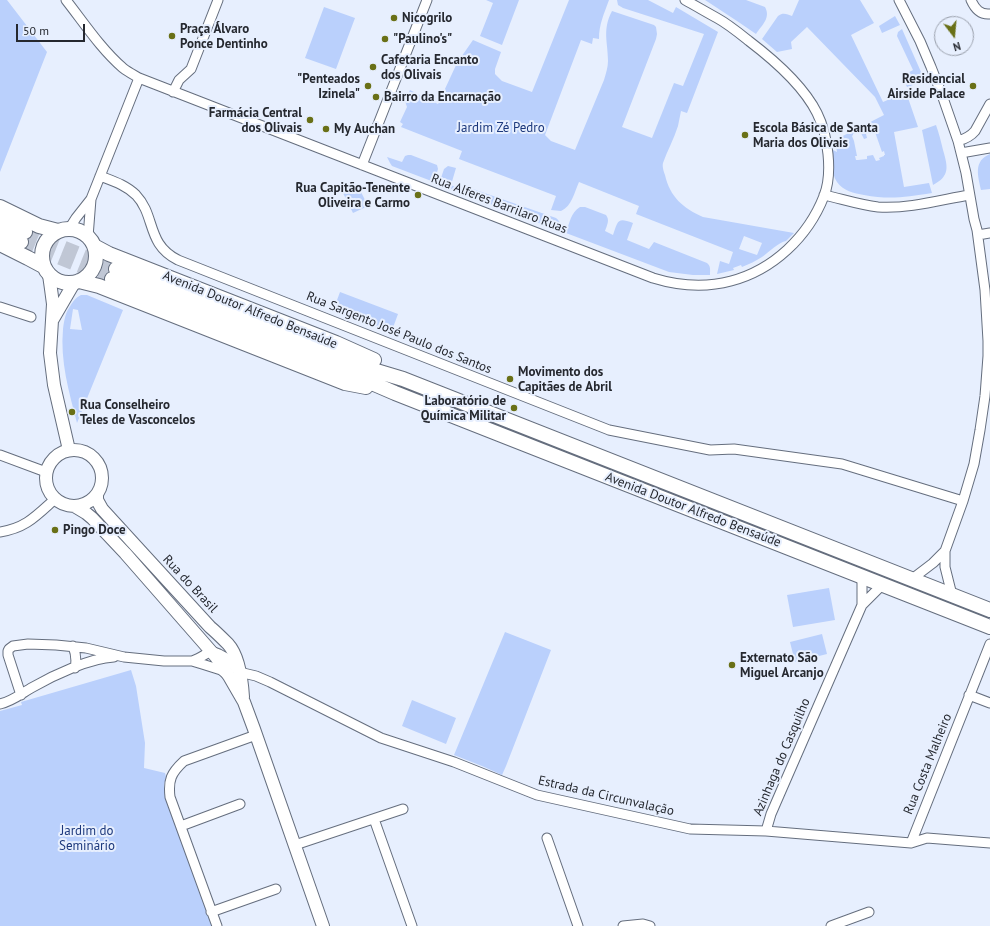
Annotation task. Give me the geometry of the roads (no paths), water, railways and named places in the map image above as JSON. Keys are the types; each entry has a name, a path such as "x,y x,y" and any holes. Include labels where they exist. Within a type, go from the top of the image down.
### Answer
{"highway":[{"path":"0,207 34,224 63,230 79,231 91,241 96,256 94,266 88,275 77,282 65,284 56,281 46,271 28,258 0,244"},
{"path":"0,220 23,237 0,232"},
{"path":"46,271 41,256 43,246 49,237 63,230"},
{"name":"Avenida Doutor Alfredo Bensaúde","path":"91,241 109,254 378,362 403,379"},
{"name":"Avenida Doutor Alfredo Bensaúde","path":"990,610 403,379 373,370 114,274 395,393 990,627"},
{"name":"Avenida Doutor Alfredo Bensaúde","path":"77,282 99,286 345,383 395,393"}],"main road":[{"path":"46,271 52,299 53,319 50,353 54,384 69,450"},
{"path":"53,319 77,282"},
{"path":"69,450 80,451 90,455 98,463 102,474 102,484 97,494 89,502 76,506 68,506 55,499 50,493 46,483 46,472 51,462 59,454 69,450"},
{"name":"Rua do Brasil","path":"97,494 97,500 102,509 210,627 229,645 236,660 234,674"},
{"name":"Rua do Brasil","path":"76,506 92,518 125,553 242,683 244,702 323,926"}],"street":[{"name":"Rua Alferes Barrilaro Ruas","path":"66,0 111,57 123,68 139,78 654,278 692,286 714,285 732,281 756,272 789,249 798,239 812,220 824,195 828,173 826,139 817,114 807,97 785,73 748,40 718,18 685,0"},
{"path":"173,92 179,80 191,69 218,0"},
{"path":"362,165 427,0"},
{"path":"898,0 920,41 942,95 958,141 978,235 985,253 989,340 985,396 974,464 964,501 945,551 945,567 952,595"},
{"path":"971,0 979,12 990,14"},
{"path":"63,230 76,218 91,199 139,78"},
{"path":"958,141 969,137 975,131 990,104"},
{"path":"961,153 990,148"},
{"name":"Rua Sargento José Paulo dos Santos","path":"100,176 122,185 135,194 144,208 154,235 160,245 168,254 178,260 608,430 710,450 734,449 842,464 964,501"},
{"path":"824,195 868,205 892,207 909,206 969,195"},
{"path":"91,199 91,241"},
{"path":"978,235 990,233"},
{"path":"0,307 31,317"},
{"path":"0,455 46,472"},
{"path":"0,532 14,529 23,525 36,516 55,499"},
{"path":"912,579 933,563 945,551"},
{"name":"Azinhaga do Casquilho","path":"862,577 862,606"},
{"name":"Azinhaga do Casquilho","path":"766,831 770,814 862,606 882,585"},
{"path":"202,664 209,663 221,646 220,637"},
{"path":"21,695 8,655 9,649 13,646 49,644 73,646 124,657"},
{"name":"Rua Costa Malheiro","path":"911,843 990,644"},
{"path":"73,646 77,658 75,668"},
{"path":"192,662 215,654"},
{"path":"0,704 12,700 32,687 75,668 100,659 124,657"},
{"name":"Estrada da Circunvalação","path":"124,657 192,662 234,674 256,676 381,738 454,762 537,795 690,829 766,831 911,843 927,838 990,843"},
{"path":"969,695 990,703"},
{"path":"217,926 170,797 169,786 175,769 184,761 256,736"},
{"path":"180,826 240,804"},
{"path":"295,845 403,809"},
{"path":"374,819 412,926"},
{"path":"547,838 578,926"},
{"path":"212,912 276,889"},
{"path":"831,926 869,912"},
{"path":"623,926 643,924 650,926"}],"tunnel":[{"path":"25,232 116,269"},
{"path":"21,242 112,279"}],"place":[{"name":"Nicogrilo","path":"394,18"},
{"name":"Praça Álvaro Ponce Dentinho","path":"172,36"},
{"name":"\"Paulino's\"","path":"385,39"},
{"name":"Cafetaria Encanto dos Olivais","path":"373,67"},
{"name":"\"Penteados Izinela\"","path":"368,86"},
{"name":"Residencial Airside Palace","path":"973,86"},
{"name":"Bairro da Encarnação","path":"376,97"},
{"name":"Farmácia Central dos Olivais","path":"310,120"},
{"name":"My Auchan","path":"326,129"},
{"name":"Escola Básica de Santa Maria dos Olivais","path":"745,135"},
{"name":"Rua Capitão-Tenente Oliveira e Carmo","path":"418,195"},
{"name":"Movimento dos Capitães de Abril","path":"510,379"},
{"name":"Laboratório de Química Militar","path":"514,408"},
{"name":"Rua Conselheiro Teles de Vasconcelos","path":"72,412"},
{"name":"Pingo Doce","path":"55,530"},
{"name":"Externato São Miguel Arcanjo","path":"732,665"}],"park label":[{"name":"Jardim Zé Pedro","path":"501,128"},
{"name":"Jardim do Seminário","path":"87,838"}]}
